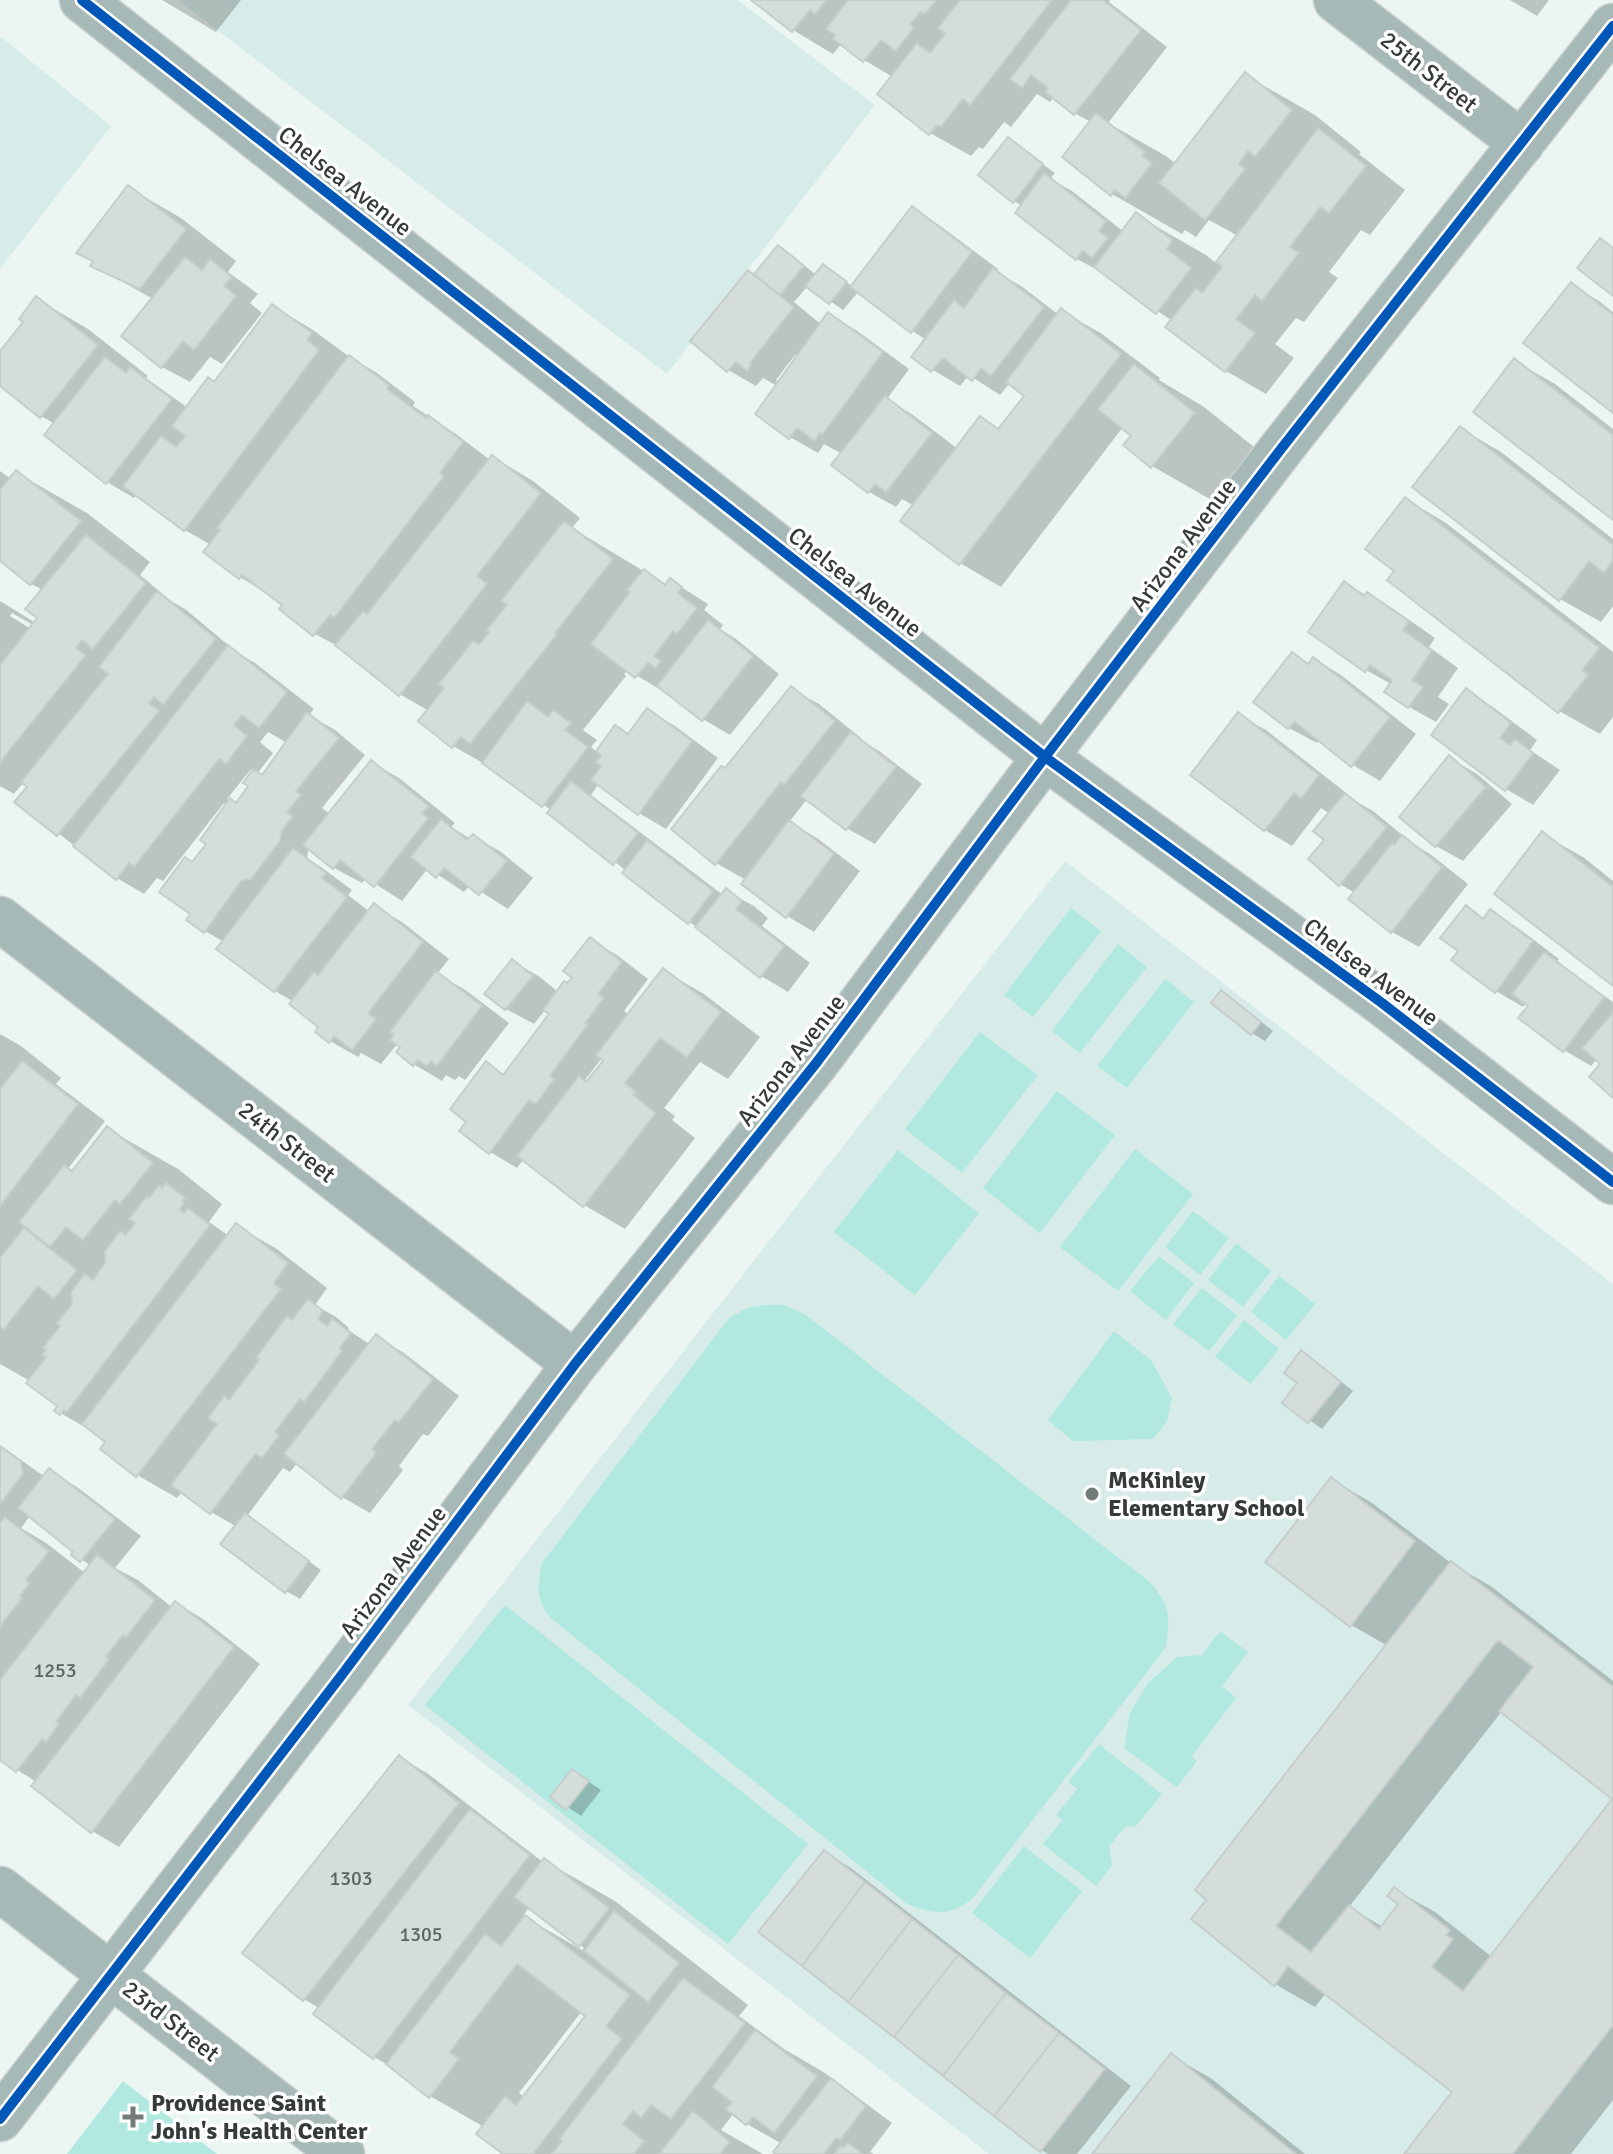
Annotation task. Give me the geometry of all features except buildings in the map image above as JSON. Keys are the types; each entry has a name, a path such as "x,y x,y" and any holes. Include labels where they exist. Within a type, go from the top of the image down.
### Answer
{"street":[{"name":"Chelsea Avenue","path":"82,0 1045,757 1382,1003 1613,1182"},
{"name":"25th Street","path":"1336,0 1522,143"},
{"name":"Arizona Avenue","path":"0,2119 575,1364 817,1062 1281,449 1613,26"},
{"name":"24th Street","path":"0,919 575,1364"},
{"name":"23rd Street","path":"0,1889 342,2154"}],"shaded area":[{"path":"178,0 738,0 875,105 667,374"},
{"path":"0,36 111,126 0,269"},
{"name":"McKinley Elementary School","path":"1065,861 1613,1284 1613,2154 989,2154 408,1705"},
{"path":"1071,908 1101,931 1033,1017 1004,995"},
{"path":"1118,944 1147,967 1080,1053 1052,1031"},
{"path":"1165,979 1194,1002 1127,1088 1097,1066"},
{"path":"980,1032 1038,1075 962,1173 905,1129"},
{"path":"1057,1091 1115,1135 1040,1233 983,1188"},
{"path":"1135,1149 1193,1194 1118,1291 1060,1247"},
{"path":"898,1150 979,1213 915,1295 834,1232"},
{"path":"1193,1211 1229,1238 1200,1275 1165,1247"},
{"path":"1236,1243 1271,1271 1243,1307 1208,1280"},
{"path":"1159,1256 1194,1283 1166,1320 1130,1291"},
{"path":"1279,1276 1315,1304 1286,1340 1251,1312"},
{"path":"1202,1288 1237,1315 1209,1351 1173,1324"},
{"path":"784,1305 806,1315 1151,1583 1166,1606 1166,1647 972,1899 956,1909 933,1912 907,1904 552,1619 540,1600 542,1563 730,1317 748,1308"},
{"path":"1244,1320 1279,1349 1251,1384 1215,1357"},
{"path":"1114,1331 1151,1360 1172,1398 1167,1421 1153,1439 1073,1441 1048,1420"},
{"path":"505,1605 808,1844 728,1944 425,1705"},
{"path":"1221,1632 1248,1652 1222,1686 1236,1698 1192,1756 1197,1761 1177,1787 1124,1748 1130,1713 1148,1683 1177,1657 1202,1655"},
{"path":"1099,1744 1162,1794 1135,1827 1126,1826 1109,1846 1112,1865 1096,1886 1043,1844 1062,1820 1056,1815 1077,1789 1068,1782"},
{"path":"1024,1846 1082,1891 1030,1958 972,1913"},
{"name":"Providence Saint John's Health Center","path":"123,2081 217,2154 67,2154"}],"cycle path":[{"path":"82,0 1045,757 1382,1003 1613,1182"},
{"path":"0,2119 341,1676 575,1364 817,1062 1281,449 1613,26"}],"place":[{"name":"McKinley Elementary School","path":"1092,1494"},
{"name":"Providence Saint John's Health Center","path":"133,2117"}]}
